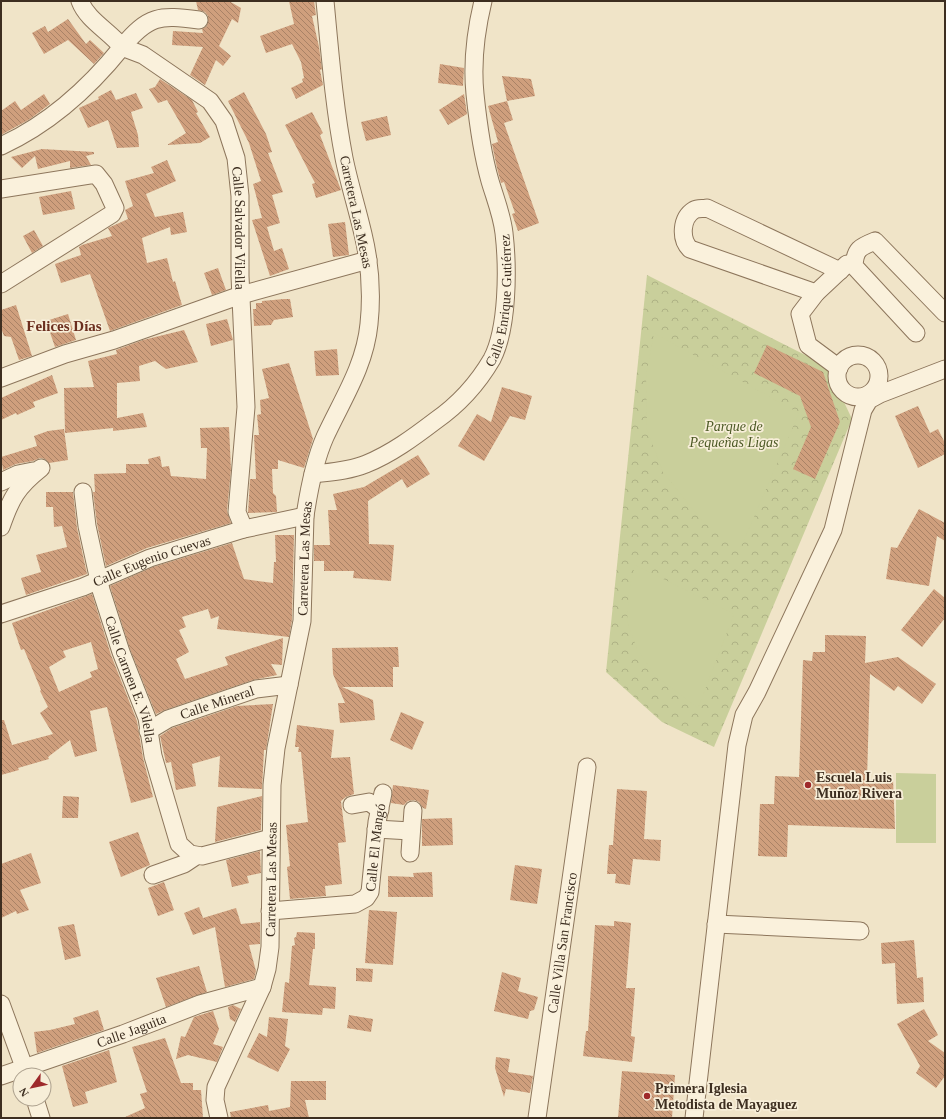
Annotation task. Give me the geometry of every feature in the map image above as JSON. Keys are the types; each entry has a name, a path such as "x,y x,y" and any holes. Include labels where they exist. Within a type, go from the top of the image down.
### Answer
{"street":[{"path":"80,1 90,18 113,36 122,47"},
{"name":"Carretera Las Mesas","path":"219,1118 215,1100 216,1088 262,987 270,947 272,786 276,748 302,621 305,516 313,474 325,437 344,402 357,371 365,347 369,325 368,260 340,137 325,1"},
{"name":"Calle Enrique Gutiérrez","path":"313,474 347,470 365,465 385,455 450,411 468,391 492,358 499,340 506,294 504,233 498,204 489,180 475,94 474,74 480,15 483,1"},
{"path":"1,146 35,128 78,95 107,66 141,26 152,21 168,18 199,20"},
{"name":"Calle Salvador Vilella","path":"122,47 143,55 202,95 216,107 224,121 236,158 239,176 241,295 246,407 237,512 244,529"},
{"path":"1,189 96,174 104,184 113,200 115,208 112,214 1,284"},
{"path":"816,293 690,249 684,244 682,232 688,216 695,209 707,208 840,271"},
{"path":"839,368 808,346 800,314 816,293 854,257 862,246 875,241 945,313"},
{"path":"854,257 854,266 860,274 916,334"},
{"path":"1,378 65,354 114,340 241,295 368,260"},
{"path":"694,1118 737,746 744,715 757,692 833,530 863,410 867,398 877,384 878,372 874,362 863,356 852,356 842,362 839,368 838,379 843,390 853,396 867,398 945,369"},
{"path":"1,482 18,474 45,468 20,485 8,506 1,527"},
{"name":"Calle Carmen E. Vilella","path":"82,492 87,526 98,579 121,652 147,718 153,756 179,844 184,850 196,856"},
{"name":"Calle Eugenio Cuevas","path":"1,614 83,587 98,579 150,558 244,529 305,516"},
{"name":"Calle Mineral","path":"148,731 168,719 256,689 289,685"},
{"name":"Calle Villa San Francisco","path":"537,1118 587,767"},
{"name":"Calle El Mangó","path":"270,911 355,904 362,902 370,892 376,829 383,794"},
{"path":"352,805 369,802 380,810"},
{"path":"410,853 413,810"},
{"path":"376,829 411,831"},
{"path":"153,875 184,864 196,856 208,855 271,838"},
{"path":"716,924 860,931"},
{"name":"Calle Jaguita","path":"36,1067 200,1004 262,987"},
{"path":"1,1004 25,1067"},
{"name":"Calle Jaguita","path":"1,1076 12,1074"},
{"path":"38,1107 41,1118"}],"green space":[{"name":"Parque de Pequeñas Ligas","path":"647,275 827,366 852,419 714,747 662,722 606,672"},
{"path":"654,333 799,413 741,547 702,521 663,472 647,430 646,376"},
{"path":"635,565 734,614 698,708 656,676 638,651 627,622 629,590"},
{"path":"896,773 936,774 936,843 896,843"}],"building":[{"path":"196,1 229,1 241,8 238,23 232,19 219,46 231,56 223,66 216,60 205,85 190,75 203,47 172,45 173,31 203,33 202,29 207,26 208,16 205,12 198,10"},
{"path":"289,1 314,1 316,15 312,16 322,69 320,70 323,85 296,99 291,88 303,82 302,79 304,78 301,62 292,44 266,53 260,36 294,24"},
{"path":"68,19 86,44 90,40 104,53 94,64 68,40 44,54 32,33 45,26 48,32"},
{"path":"440,64 464,68 463,86 438,83"},
{"path":"502,76 531,79 535,96 507,101"},
{"path":"160,79 192,100 198,112 196,113 210,137 200,143 167,145 186,133 167,100 158,103 149,89 155,87"},
{"path":"111,90 116,100 136,93 143,108 131,112 138,135 139,147 117,148 108,120 88,128 79,108 99,99 98,97"},
{"path":"244,92 266,134 272,152 268,153 283,192 272,195 280,223 267,227 274,251 282,248 289,269 270,276 252,220 262,218 253,184 261,181 249,143 228,101"},
{"path":"44,94 50,104 30,119 1,135 1,111 15,101 21,110"},
{"path":"464,94 467,114 448,125 439,110"},
{"path":"507,101 513,120 504,123 539,223 518,231 512,214 515,213 504,182 501,183 497,168 492,144 498,142 488,106"},
{"path":"312,112 323,133 320,135 341,190 316,198 312,184 315,183 285,125"},
{"path":"387,116 391,135 366,141 361,122"},
{"path":"42,149 94,152 94,154 86,156 91,165 70,168 70,161 38,169 35,156 22,168 11,157"},
{"path":"167,160 176,181 146,194 155,217 183,212 187,232 171,235 170,227 142,238 147,263 167,258 173,282 175,281 182,305 110,331 90,274 61,283 55,264 81,255 79,247 82,245 112,236 108,228 128,219 125,210 133,206 125,181 154,173 151,167"},
{"path":"71,191 75,209 43,215 39,197"},
{"path":"345,222 349,255 333,257 328,224"},
{"path":"34,230 43,246 32,253 23,236"},
{"path":"218,268 226,290 212,295 204,273"},
{"path":"290,299 293,317 274,320 271,325 254,326 253,309 256,309 256,303"},
{"path":"16,305 32,356 19,360 11,337 4,336 1,328 1,310"},
{"path":"68,314 76,340 55,347 46,321"},
{"path":"227,319 233,340 211,346 206,324"},
{"path":"184,330 198,362 166,369 155,361 139,366 140,381 117,383 117,418 143,413 147,427 113,431 113,428 65,433 64,388 94,387 88,361 117,354 116,350 143,340"},
{"path":"767,345 823,372 840,422 815,479 793,469 811,427 800,396 754,373"},
{"path":"337,349 339,375 316,376 314,351"},
{"path":"289,363 313,439 304,468 278,460 278,469 272,469 273,493 276,496 277,512 248,513 250,479 256,479 254,435 259,435 257,415 261,414 260,400 269,398 262,369"},
{"path":"52,375 58,393 33,402 35,407 1,420 1,398"},
{"path":"502,387 532,396 525,420 510,416 484,461 458,446 477,414 491,422"},
{"path":"918,406 930,433 938,429 945,443 945,454 918,468 895,416"},
{"path":"229,427 231,469 227,511 231,523 147,548 106,566 97,524 93,492 95,492 94,474 126,473 126,464 149,464 148,459 160,456 162,467 169,466 171,476 206,479 207,448 201,448 200,428"},
{"path":"64,429 68,460 49,463 45,459 40,458 33,461 16,464 3,470 1,457 37,446 34,436 48,431"},
{"path":"418,455 430,474 407,488 402,479 368,501 369,544 394,545 391,581 353,578 354,571 324,571 324,561 314,561 314,545 330,545 328,510 337,510 333,494 364,487"},
{"path":"46,492 73,492 77,528 87,574 26,595 21,578 41,572 36,555 67,547 62,526 54,527 53,507 46,507"},
{"path":"919,509 945,523 945,541 937,536 929,586 886,579 891,547 897,548"},
{"path":"275,535 294,535 292,620 289,637 217,629 219,616 211,619 208,609 182,617 186,627 179,630 189,652 176,659 185,679 228,665 225,657 283,638 282,665 271,664 277,675 253,680 156,714 130,649 110,586 153,567 232,543 244,579 273,583 274,562 276,562"},
{"path":"934,589 945,598 945,618 922,647 901,630"},
{"path":"92,594 111,655 137,721 143,758 153,797 131,803 107,707 90,711 97,751 75,757 70,740 48,757 49,759 18,768 19,770 1,775 1,720 4,720 12,745 53,734 40,713 48,707 40,691 41,690 24,649 21,650 12,623","holes":["91,642 98,669 90,672 92,677 59,692 49,667 66,657 63,651"]},
{"path":"825,635 866,636 865,663 898,657 936,684 922,704 898,686 894,691 870,674 867,780 893,779 895,829 788,825 787,857 758,856 760,804 774,804 775,776 799,777 803,660 812,661 813,652 825,652"},
{"path":"398,647 399,667 393,667 393,687 342,687 373,700 375,720 340,723 338,703 345,703 333,674 332,648"},
{"path":"273,704 266,750 264,750 262,789 218,787 220,756 192,764 196,786 176,790 171,762 166,763 160,736 172,728 237,706"},
{"path":"401,712 424,722 412,750 390,740"},
{"path":"297,725 334,730 331,758 350,757 354,794 341,801 346,842 338,843 342,884 325,886 326,896 290,899 287,867 290,866 286,825 308,822 301,752 298,752 299,747 295,747"},
{"path":"393,785 429,790 426,809 423,808 419,802 414,800 408,801 404,805 391,803"},
{"path":"617,789 647,791 644,839 661,840 660,861 633,859 630,885 615,883 616,874 607,874 609,845 613,845"},
{"path":"63,796 79,797 78,818 62,818"},
{"path":"262,796 261,830 215,842 217,807"},
{"path":"452,818 453,845 422,846 422,819"},
{"path":"138,832 150,865 121,877 109,842"},
{"path":"260,851 261,873 247,876 249,883 232,887 226,860"},
{"path":"31,853 41,883 20,890 29,910 17,914 16,911 1,918 1,864"},
{"path":"515,865 542,869 537,904 510,900"},
{"path":"432,872 433,897 388,897 388,876 414,877 413,873"},
{"path":"164,882 174,910 158,916 148,888"},
{"path":"199,907 203,918 236,908 241,924 260,922 260,944 249,945 256,971 254,979 225,987 215,927 193,935 184,913"},
{"path":"369,910 397,912 393,965 365,963"},
{"path":"614,921 631,923 626,988 635,988 631,1036 635,1037 632,1062 583,1056 586,1031 588,1031 595,925 614,926"},
{"path":"74,924 81,956 65,960 58,927"},
{"path":"297,932 315,933 315,949 313,949 309,985 336,987 335,1009 323,1008 322,1015 282,1012 285,982 289,983 292,946 295,945 294,938 296,937"},
{"path":"914,940 917,978 923,977 924,1002 897,1004 895,963 882,964 881,943"},
{"path":"199,966 207,992 166,1007 156,978"},
{"path":"356,968 373,969 372,982 356,981"},
{"path":"502,972 521,978 518,991 538,997 534,1010 530,1011 528,1019 494,1011"},
{"path":"233,1005 241,1009 235,1022 230,1019 228,1007"},
{"path":"924,1009 938,1035 928,1041 945,1053 945,1076 936,1088 916,1073 920,1066 897,1024"},
{"path":"98,1010 104,1030 37,1053 34,1032 75,1024 73,1018"},
{"path":"213,1011 219,1029 213,1044 223,1047 217,1062 188,1055 176,1059 181,1036 185,1037 194,1017"},
{"path":"349,1015 373,1019 371,1032 347,1028"},
{"path":"269,1017 288,1019 285,1046 290,1049 278,1072 247,1057 259,1033 267,1037"},
{"path":"165,1038 181,1083 193,1083 193,1090 201,1090 203,1118 123,1118 145,1108 140,1094 147,1092 132,1047"},
{"path":"109,1050 117,1082 85,1092 88,1103 73,1107 62,1066"},
{"path":"496,1057 510,1059 508,1072 533,1076 530,1093 506,1089 504,1097 495,1068"},
{"name":"Primera Iglesia Metodista de Mayaguez","path":"622,1071 675,1075 672,1118 618,1118"},
{"path":"291,1081 326,1081 326,1100 305,1100 309,1118 231,1118 230,1112 268,1105 269,1111 290,1107"}],"place":[{"name":"Escuela Luis Muñoz Rivera","path":"808,785"},
{"name":"Primera Iglesia Metodista de Mayaguez","path":"647,1096"}],"district":[{"name":"Felices Días","path":"64,326"}]}
